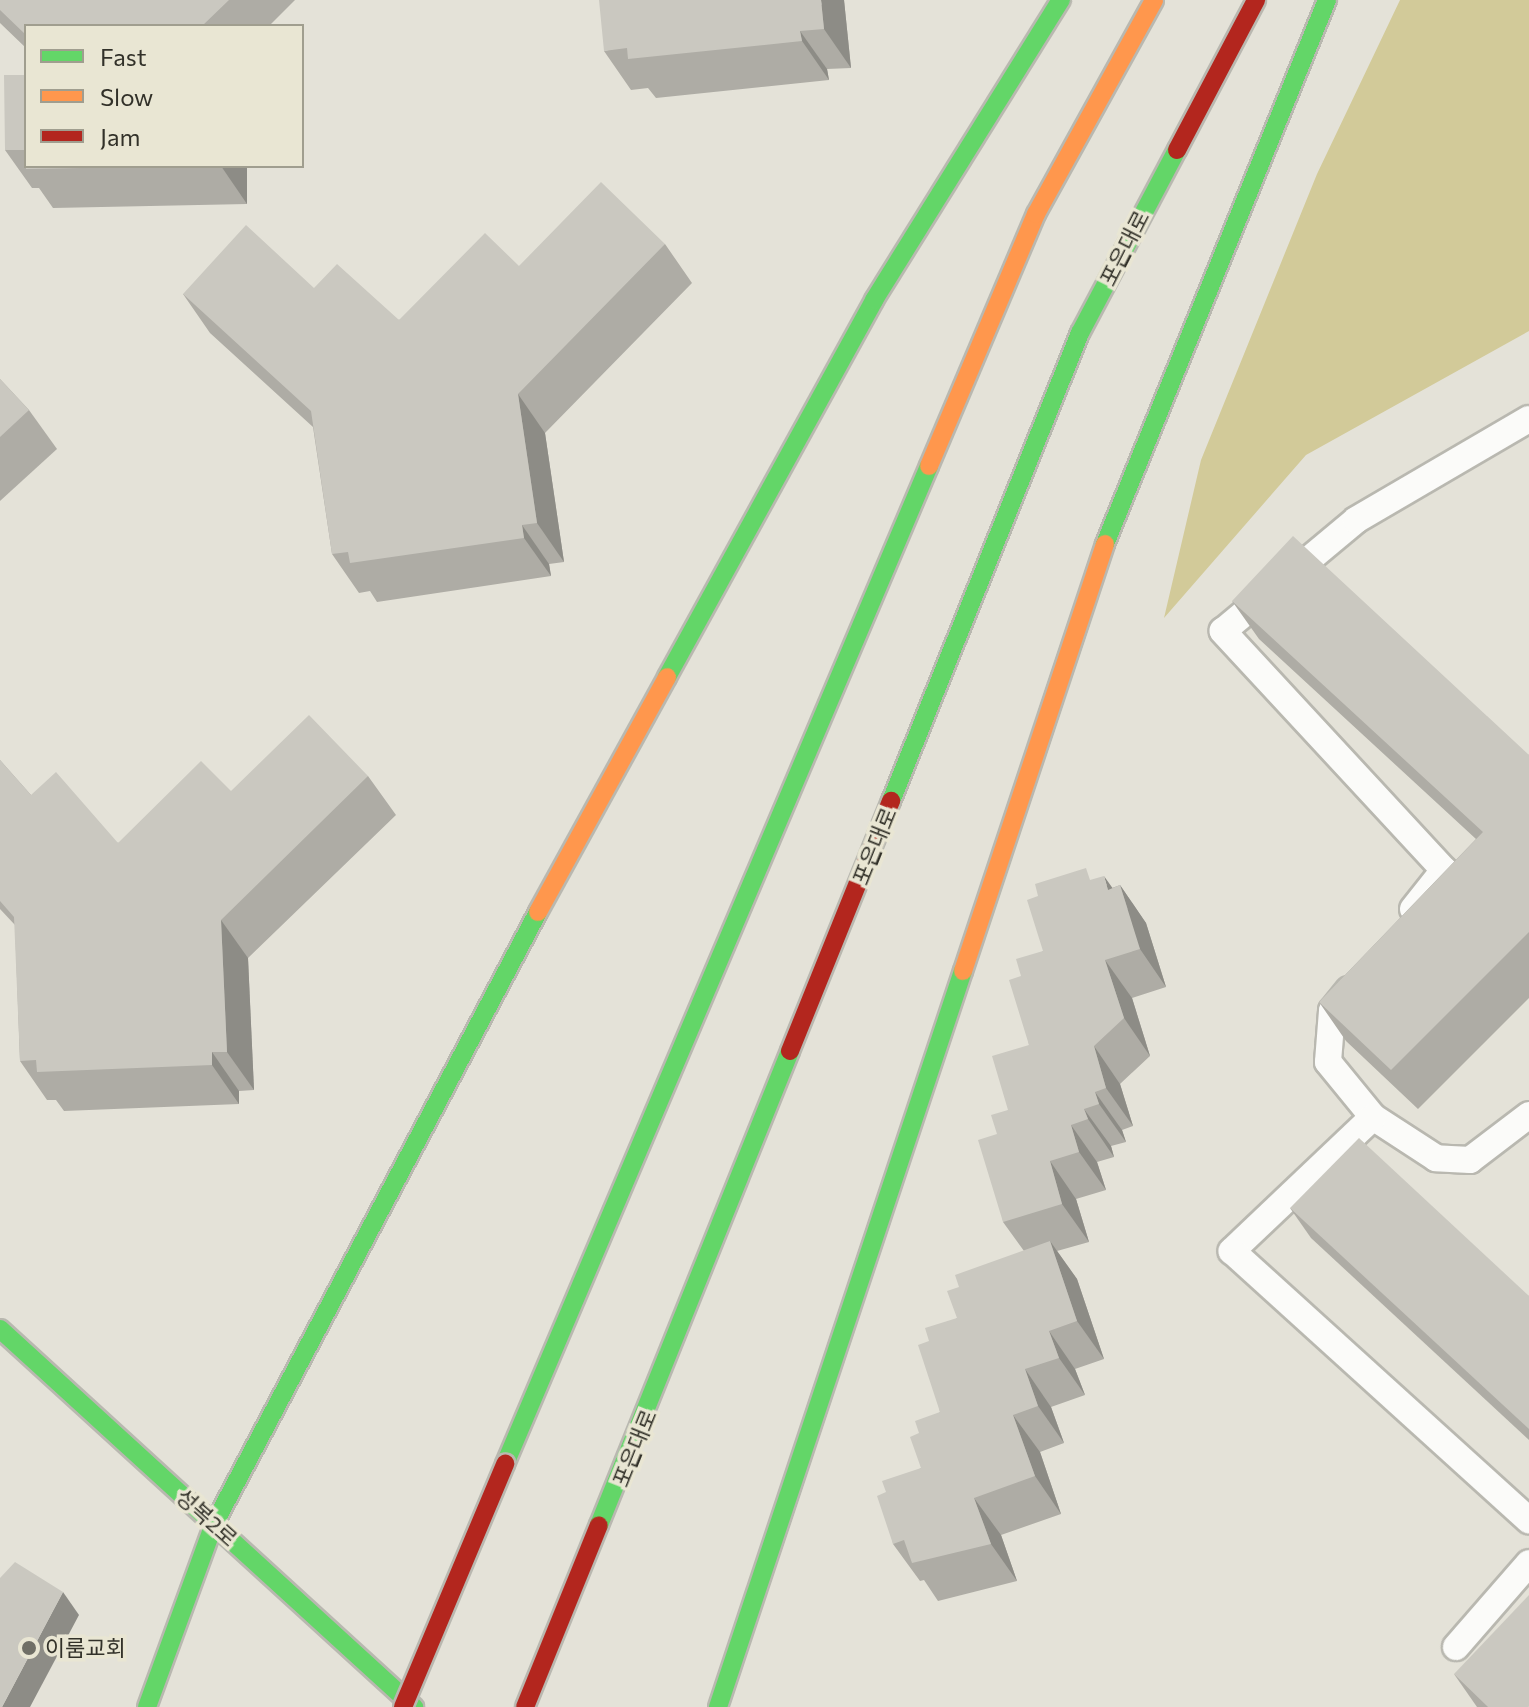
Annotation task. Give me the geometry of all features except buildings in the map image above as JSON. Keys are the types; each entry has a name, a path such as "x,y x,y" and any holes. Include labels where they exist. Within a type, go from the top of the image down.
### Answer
{"main road":[{"path":"147,1707 214,1524 396,1172 874,300 1061,0"},
{"path":"403,1707 1036,214 1154,0"},
{"name":"포은대로","path":"525,1707 599,1534 1080,333 1256,0"},
{"path":"718,1707 1121,497 1327,0"},
{"name":"성복2로","path":"0,1329 414,1707"}],"lane":[{"path":"1397,929 1444,870 1223,631 1356,520 1529,419"},
{"path":"1369,964 1332,1011 1328,1062 1373,1117 1436,1158 1470,1160 1529,1115"},
{"path":"1373,1117 1232,1251 1529,1520"},
{"path":"1456,1647 1529,1563"}],"shaded area":[{"path":"1400,0 1529,0 1529,331 1306,455 1164,618 1201,460 1317,174"}],"traffic: fast":[{"path":"667,677 874,300 1061,0"},
{"path":"1105,544 1327,0"},
{"path":"891,801 1080,333 1177,150"},
{"path":"505,1464 929,466"},
{"path":"147,1707 214,1524 538,912"},
{"path":"718,1707 963,971"},
{"path":"599,1525 790,1051"},
{"path":"0,1329 414,1707"}],"traffic: slow":[{"path":"929,466 1036,214 1154,0"},
{"path":"963,971 1105,544"},
{"path":"538,912 667,677"}],"traffic: jam":[{"path":"1177,150 1256,0"},
{"path":"790,1051 891,801"},
{"path":"403,1707 505,1464"},
{"path":"525,1707 599,1525"}],"place":[{"name":"이룸교회","path":"29,1648"}]}
